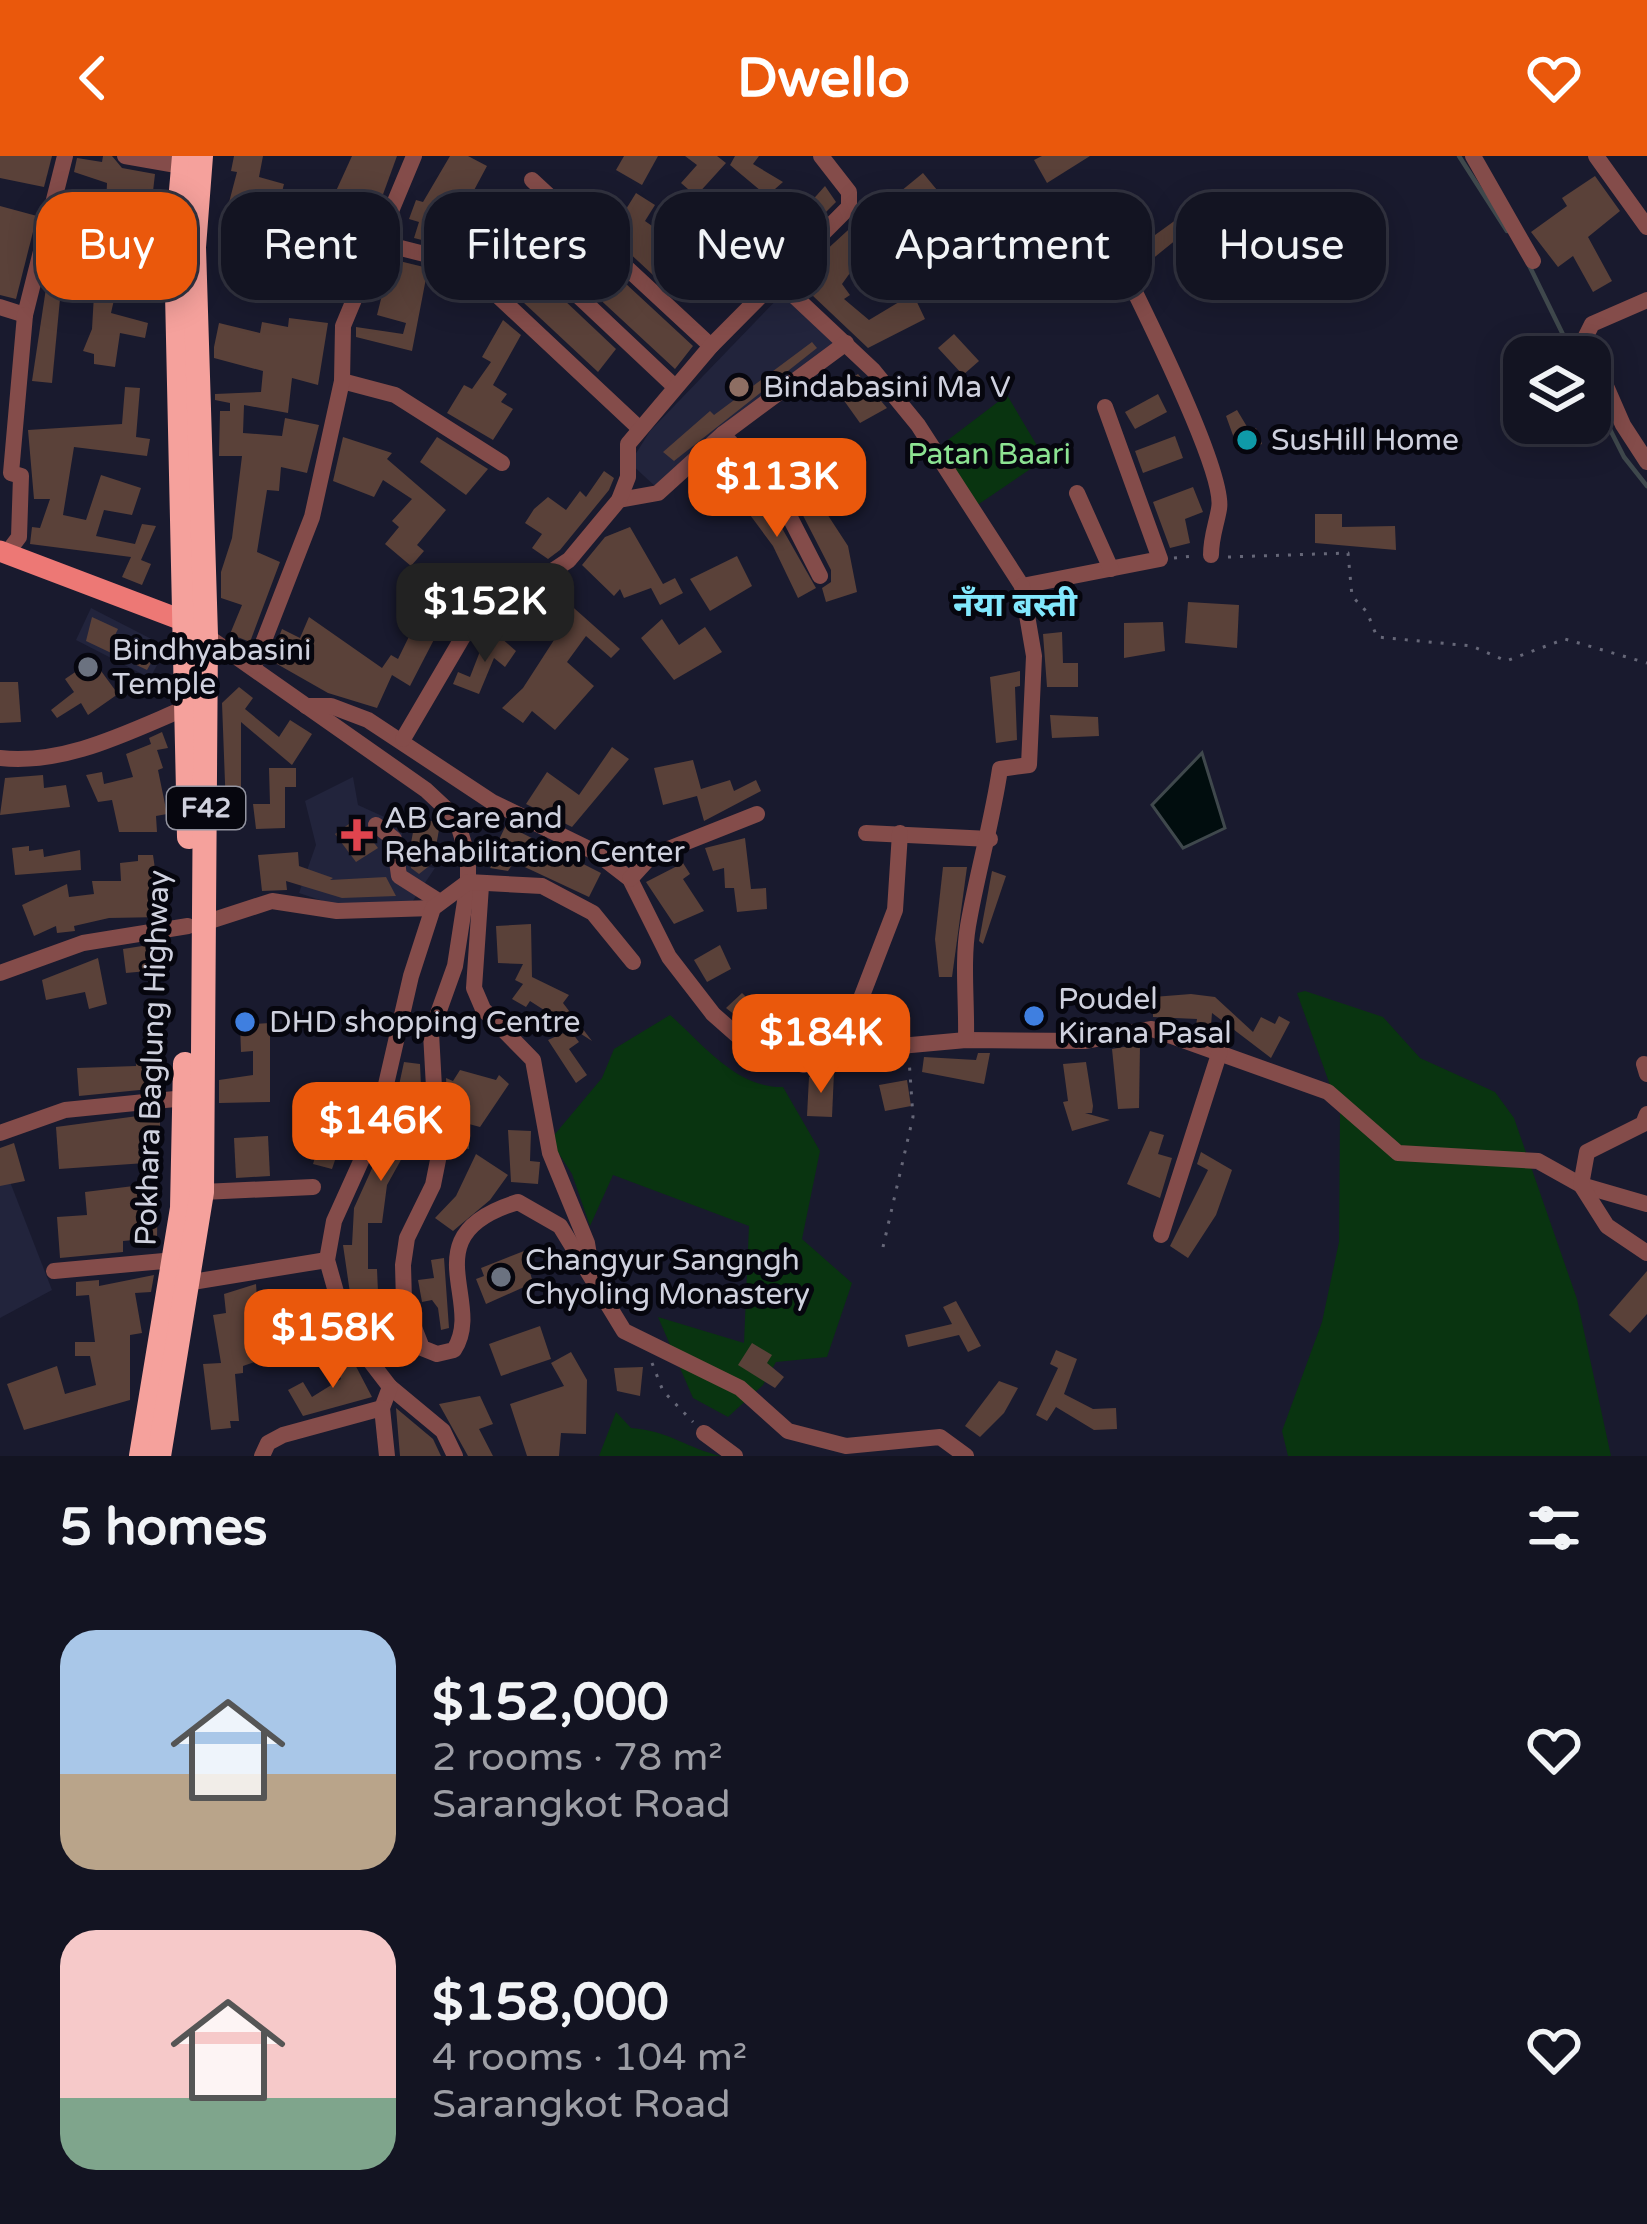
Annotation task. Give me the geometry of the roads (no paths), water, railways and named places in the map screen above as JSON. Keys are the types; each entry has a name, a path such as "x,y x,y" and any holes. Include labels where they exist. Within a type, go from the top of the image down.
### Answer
{"highway":[{"name":"Pokhara Baglung Highway","path":"159,1456 179,1276 194,925 196,628 176,248 189,159"},
{"name":"Pokhara Baglung Highway","path":"141,1456 202,1192 188,707 196,628"}],"main road":[{"path":"3,552 196,628"}],"street":[{"path":"3,552 19,537 22,476 11,473 12,433 25,314 65,156"},
{"path":"125,156 189,159"},
{"path":"398,192 413,156"},
{"path":"821,156 850,191 849,207 827,228"},
{"path":"1473,156 1533,261"},
{"path":"1595,156 1647,227"},
{"path":"532,180 711,346"},
{"path":"400,248 452,261 484,283 640,429"},
{"path":"254,666 312,517 342,381 343,326 354,300"},
{"path":"583,300 675,387"},
{"path":"404,739 497,578 511,572 551,572 569,560 620,500 628,477 628,443 754,300"},
{"path":"799,300 846,343 918,425 1022,586 1034,656 1029,765 1000,769 990,839 977,871 968,928 966,1040"},
{"path":"1140,300 1163,346 1207,460 1220,508 1212,528 1211,555"},
{"path":"1647,300 1592,324 1585,338 1623,425 1647,463"},
{"path":"0,308 25,314"},
{"path":"620,500 658,493 723,434 846,343"},
{"path":"342,381 395,395 502,463"},
{"path":"1022,586 1160,559 1105,407"},
{"path":"723,434 781,500 820,576"},
{"path":"1077,493 1111,569"},
{"path":"196,628 456,818 474,884 474,988 483,1009 533,1060 550,1153 587,1243 593,1286"},
{"path":"307,706 337,707 404,739 492,802 595,853 630,880 669,957 713,1014 754,1051 804,1065 908,1046 966,1040 1084,1041 1152,1029 1328,1092 1398,1153 1538,1161 1581,1185 1647,1204"},
{"path":"0,758 34,762 100,744 188,707"},
{"path":"630,880 651,856 758,814"},
{"path":"376,825 394,839 399,876 436,905"},
{"path":"866,833 990,839"},
{"path":"838,1058 896,910 900,833"},
{"path":"0,973 83,943 194,925 272,901 337,911 436,905 474,884 542,886 593,914 634,962"},
{"path":"474,884 455,966 431,1033 438,1160 433,1185 407,1238 404,1302 422,1348 437,1354 454,1350 462,1337 453,1262 465,1237 492,1210 518,1202 560,1226 624,1331 651,1349 740,1388 788,1431 805,1438 881,1447 940,1437 966,1456"},
{"path":"436,905 411,976 376,1128 334,1220 326,1260 347,1331 390,1387 443,1431 455,1456"},
{"path":"1161,1235 1220,1051"},
{"path":"0,1133 65,1110 185,1098"},
{"path":"1647,1114 1643,1124 1587,1152 1581,1185 1607,1226 1647,1253"},
{"path":"202,1192 313,1187"},
{"path":"54,1271 179,1276 326,1260"},
{"path":"387,1456 382,1408 390,1387"},
{"path":"262,1456 268,1443 283,1435 382,1408"},
{"path":"704,1433 735,1456"}],"waterway":[{"path":"1459,156 1507,231"},
{"path":"1529,265 1564,336"},
{"path":"1611,431 1647,486"}],"place":[{"name":"Bindabasini Ma V","path":"739,387"},
{"name":"SusHill Home","path":"1247,440"},
{"name":"Bindhyabasini Temple","path":"88,667"},
{"name":"AB Care and Rehabilitation Center","path":"357,835"},
{"name":"Poudel Kirana Pasal","path":"1034,1016"},
{"name":"DHD shopping Centre","path":"245,1022"},
{"name":"Changyur Sangngh Chyoling Monastery","path":"501,1277"}],"district":[{"name":"नँया बस्ती","path":"1015,604"}],"park label":[{"name":"Patan Baari","path":"989,454"}]}
